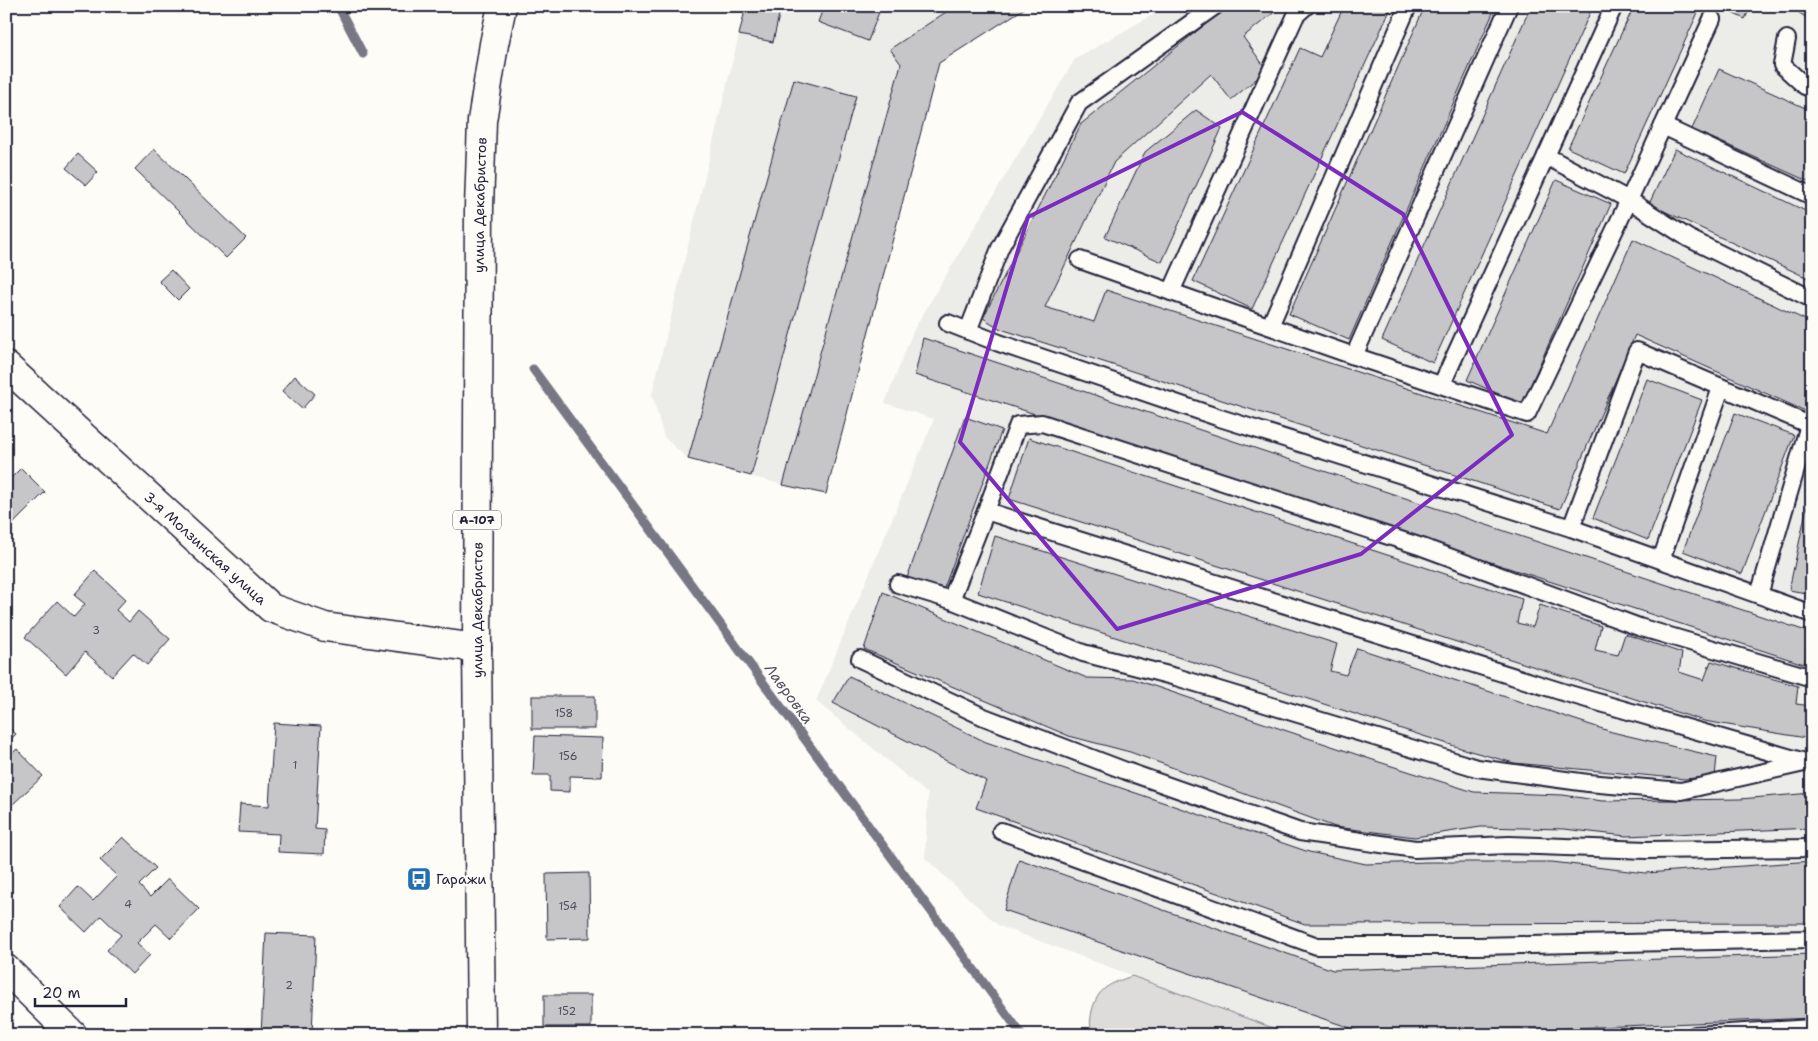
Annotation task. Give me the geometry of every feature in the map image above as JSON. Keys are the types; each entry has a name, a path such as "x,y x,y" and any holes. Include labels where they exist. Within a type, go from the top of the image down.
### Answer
{"main road":[{"name":"улица Декабристов","path":"480,1035 477,648 480,159 484,112 494,44 502,6"},
{"name":"3-я Молзинская улица","path":"6,366 271,608 324,627 477,648"},
{"path":"6,969 73,1035"}],"lane":[{"path":"968,331 1000,248 1080,102 1215,6"},
{"path":"1171,292 1296,15 1306,6"},
{"path":"1270,326 1408,6"},
{"path":"1354,356 1509,6"},
{"path":"1442,384 1614,6"},
{"path":"1080,260 1354,356 1527,414 1664,126 1712,20"},
{"path":"1787,39 1782,65 1805,86 1812,89"},
{"path":"1664,126 1812,196"},
{"path":"1546,156 1629,200 1688,238 1812,299"},
{"path":"948,323 1211,415 1572,528 1812,614"},
{"path":"1572,528 1636,352 1810,426 1759,595"},
{"path":"1661,560 1721,388"},
{"path":"952,600 1018,425 1042,423 1422,547 1640,627 1812,678"},
{"path":"986,512 1566,693 1809,763"},
{"path":"898,584 952,600 1083,653 1176,677 1476,768 1588,783 1681,791 1809,763"},
{"path":"860,659 984,717 1126,771 1300,832 1414,849 1509,845 1648,850 1812,848"},
{"path":"1001,832 1317,946 1487,946 1812,939"},
{"path":"1695,1035 1812,1028"}],"highlighted area":[{"path":"1242,112 1403,214 1512,435 1361,554 1117,629 960,442 1028,217"}],"shaded area":[{"path":"746,6 1028,6 939,63 826,494 783,485 688,459 664,437 652,395"},
{"path":"1168,6 1812,6 1812,1035 1292,1035 999,926 925,858 928,794 816,701 934,419 885,403 914,329 1075,59"},
{"path":"1132,976 1292,1035 1092,1035 1092,1011 1101,991 1111,984"}],"building":[{"path":"746,6 781,6 773,42 739,35"},
{"path":"824,6 864,6 879,12 868,41 818,22"},
{"path":"955,6 1028,6 939,63 826,494 783,485 901,64 890,49"},
{"path":"1228,6 1282,6 1243,37 1267,70 1231,100 1211,74 1114,162 1045,307 1094,322 1106,290 1547,434 1633,239 1812,323 1812,414 1635,335 1560,509 1001,329 983,318 1081,124"},
{"path":"1344,6 1392,6 1252,309 1193,281 1300,48 1320,57"},
{"path":"1425,6 1496,6 1349,340 1289,314"},
{"path":"1531,6 1593,6 1433,363 1382,340"},
{"path":"1634,6 1701,6 1624,174 1568,148"},
{"path":"1717,6 1751,6 1745,19"},
{"path":"1788,6 1812,6 1812,21"},
{"path":"1719,69 1812,111 1812,183 1692,129"},
{"path":"794,79 856,96 751,476 688,459"},
{"path":"1196,110 1222,128 1162,262 1105,237 1145,152"},
{"path":"154,149 246,238 226,258 135,169"},
{"path":"1675,149 1812,214 1812,280 1649,204"},
{"path":"78,154 98,172 86,185 66,168"},
{"path":"1556,180 1611,204 1522,404 1467,380"},
{"path":"171,270 189,289 178,300 159,281"},
{"path":"923,338 1812,633 1804,664 915,375"},
{"path":"295,376 315,394 302,409 282,391"},
{"path":"1647,379 1702,400 1648,540 1593,518"},
{"path":"1735,413 1794,435 1742,574 1683,551"},
{"path":"965,417 1002,430 943,591 907,578"},
{"path":"1029,438 1522,599 1517,623 1533,627 1540,605 1601,626 1595,650 1618,655 1625,634 1682,653 1679,672 1704,680 1711,661 1798,686 1796,704 1812,706 1812,739 1704,721 1009,499"},
{"path":"21,468 45,492 6,531 6,483"},
{"path":"1812,483 1812,594 1789,590"},
{"path":"995,536 1337,644 1330,671 1346,675 1357,648 1612,732 1717,757 1715,776 1685,779 1514,763 1470,751 978,593"},
{"path":"95,571 126,599 116,610 129,622 138,611 170,639 147,665 133,653 112,676 85,652 66,674 25,637 57,601 74,617 85,604 74,595"},
{"path":"883,592 1087,678 1133,679 1474,792 1563,795 1602,801 1740,799 1812,793 1812,828 1626,836 1564,829 1481,827 1415,837 1335,827 1130,752 1069,736 864,649"},
{"path":"849,676 986,742 1309,852 1366,864 1552,862 1646,873 1812,861 1812,923 1305,924 976,808 986,781 833,703"},
{"path":"532,696 595,696 595,729 532,729"},
{"path":"274,723 321,726 315,829 325,830 324,854 278,852 279,834 238,832 240,804 269,806"},
{"path":"6,724 16,734 6,744"},
{"path":"535,736 603,738 602,777 570,776 570,792 550,791 550,775 533,775"},
{"path":"17,749 43,776 13,804 6,797 6,759"},
{"path":"123,837 156,868 139,885 150,897 168,879 199,909 171,938 156,924 137,943 150,955 132,974 107,950 121,935 101,916 86,932 60,907 78,887 93,901 117,876 100,860"},
{"path":"1019,859 1333,970 1812,954 1812,1018 1371,1035 1004,910"},
{"path":"589,873 590,938 547,939 546,874"},
{"path":"266,933 316,935 312,1035 261,1035"},
{"path":"544,995 591,995 591,1027 544,1027"}],"waterway":[{"name":"Лавровка","path":"338,6 363,54"},
{"name":"Лавровка","path":"533,369 1022,1035"}],"place":[{"name":"Гаражи","path":"419,879"}]}
